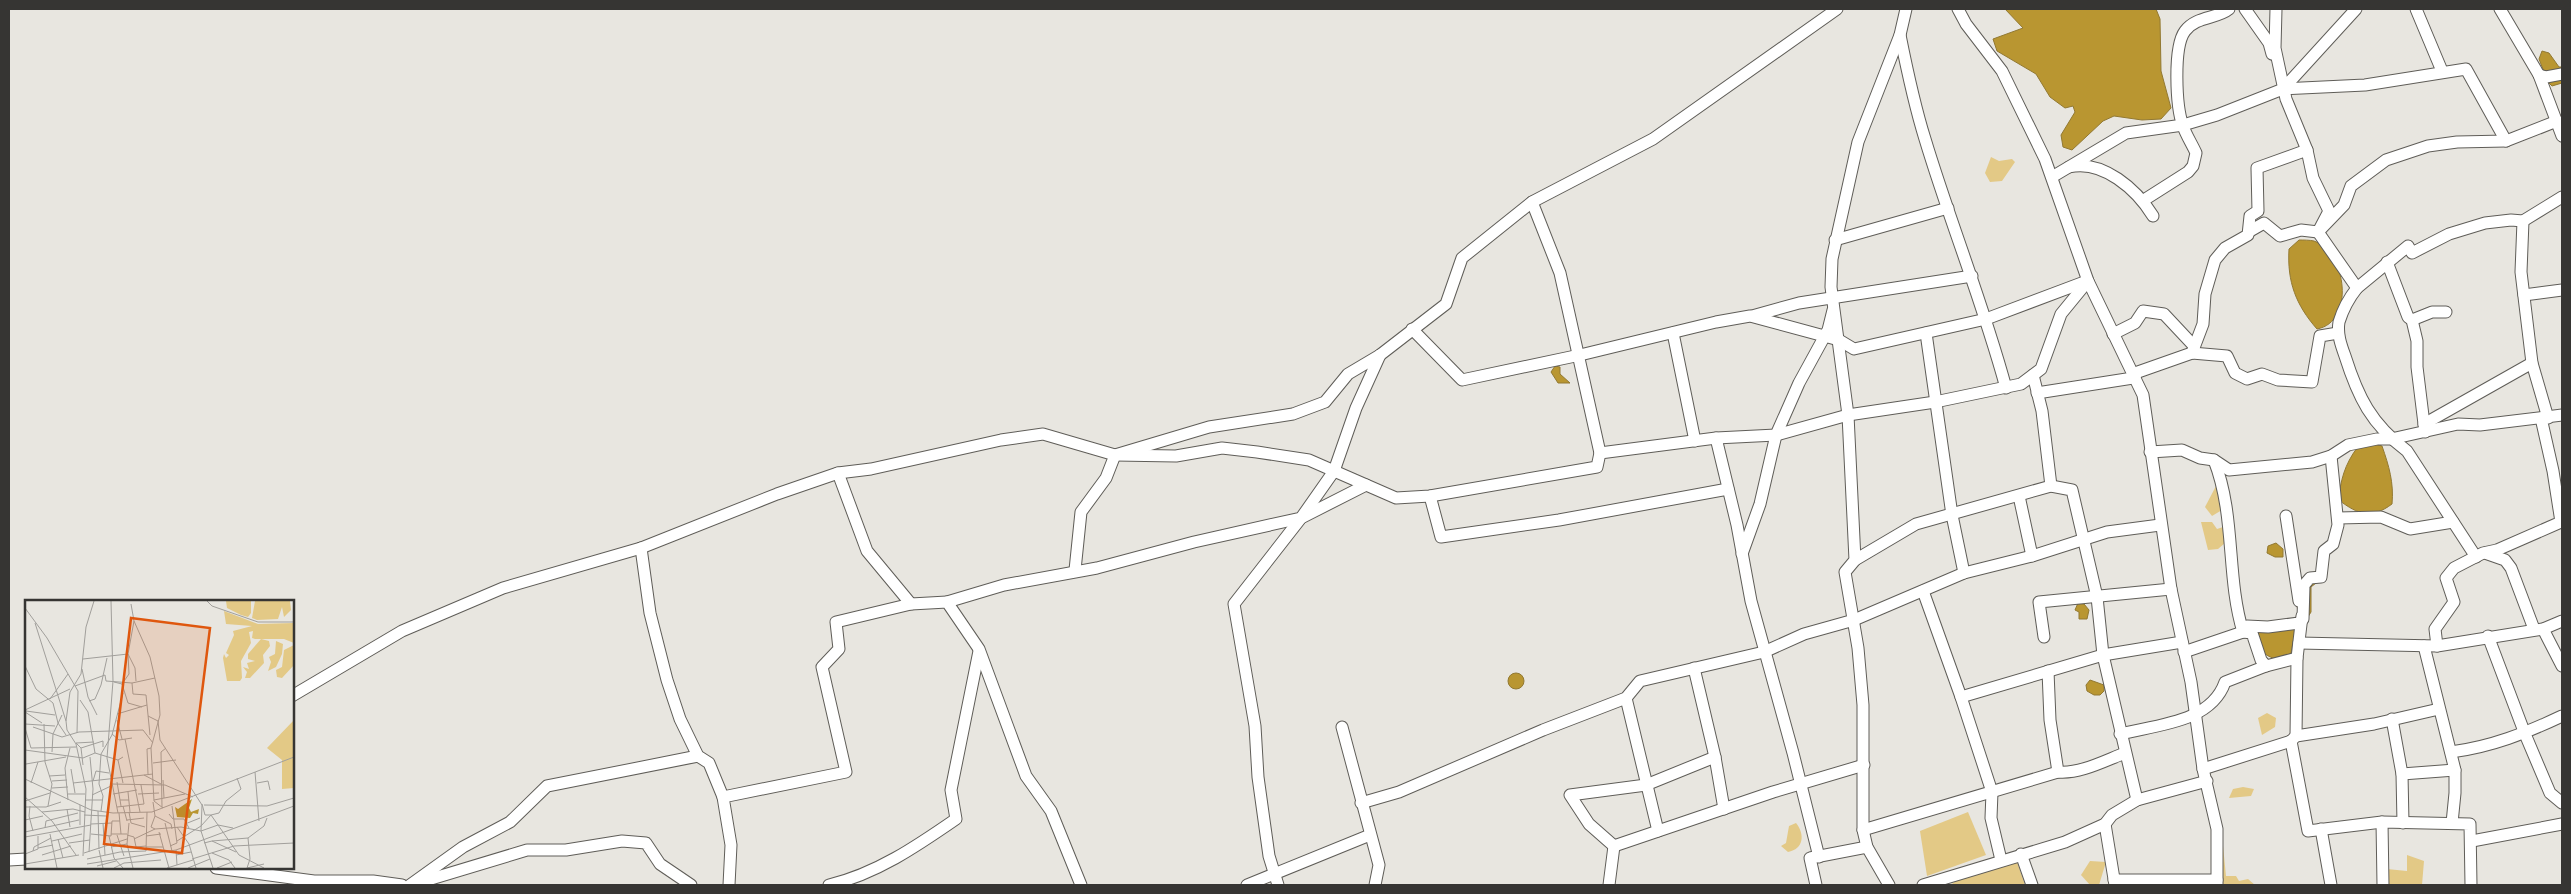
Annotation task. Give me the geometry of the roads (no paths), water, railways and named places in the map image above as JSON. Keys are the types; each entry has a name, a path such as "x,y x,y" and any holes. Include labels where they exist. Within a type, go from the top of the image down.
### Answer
{"street":[{"path":"1115,455 1209,427 1293,414 1325,402 1348,374 1380,354 1446,304 1462,258 1532,202 1653,139 1837,9"},
{"path":"1855,560 1848,415 1833,301 1832,259 1858,142 1900,35 1906,9"},
{"path":"1958,9 1966,24 2002,71 2052,177 2088,281 2133,378 2143,394 2160,525 2171,589 2191,682 2194,716 2203,769 2217,829 2217,883 2114,883 2105,824"},
{"path":"2144,200 2177,180 2193,166 2196,154 2183,125 2177,101 2178,48 2185,30 2201,18 2231,9"},
{"path":"2245,9 2269,43 2283,89 2307,150 2313,178 2329,211 2318,232"},
{"path":"2276,9 2275,48 2283,89"},
{"path":"2283,89 2356,9"},
{"path":"2416,9 2442,71"},
{"path":"2500,9 2539,75 2562,136"},
{"path":"1900,35 1913,99 1986,319 2006,388"},
{"path":"2052,177 2126,132 2183,125 2217,115 2283,89 2365,85 2442,71 2466,69 2506,141"},
{"path":"2539,75 2546,77 2562,74"},
{"path":"2318,232 2344,205 2351,186 2386,160 2428,146 2457,142 2506,141 2557,121"},
{"path":"2250,231 2250,216 2258,211 2256,168 2307,150"},
{"path":"2066,168 2075,166 2101,169 2144,200 2153,216"},
{"path":"2562,197 2524,221 2511,220 2485,223 2449,234 2412,253 2408,246 2357,288 2347,302 2339,323 2338,333 2356,390 2367,409 2391,439 2407,451 2453,522 2480,555 2504,560 2511,568 2538,629 2562,666"},
{"path":"294,695 402,631 503,588 641,548 777,494 838,473 871,470 941,452 1043,434 1115,455 1176,456 1222,448 1309,460 1396,498 1430,496 1597,467 1600,453 1580,355 1560,274 1532,202"},
{"path":"1835,240 1948,208"},
{"path":"2437,646 2435,629 2454,602 2446,578 2454,568 2480,555 2497,550 2562,522 2545,418 2532,363 2521,272 2524,221"},
{"path":"2193,349 2203,324 2205,294 2219,252 2264,223 2280,236 2301,230 2318,232 2357,288"},
{"path":"2387,262 2408,317 2412,320 2417,341 2417,367 2424,428"},
{"path":"1412,329 1462,380 1580,355 1799,303 1833,301 1972,276"},
{"path":"1750,316 1824,338 1839,340 1854,349 1986,319 2088,281"},
{"path":"1600,453 1716,438 1776,435 1848,415 1935,402 2021,384 2041,369 2061,314 2088,281"},
{"path":"2524,295 2562,290"},
{"path":"1741,556 1760,504 1776,435 1799,383 1824,338 1833,301"},
{"path":"2113,334 2135,323 2143,311 2164,314 2193,349"},
{"path":"2412,320 2432,312 2446,312"},
{"path":"1673,332 1695,441"},
{"path":"2038,392 2133,378 2138,372 2193,349 2227,356 2234,373 2247,380 2262,374 2278,380 2312,382 2320,336 2338,333"},
{"path":"1926,334 1952,515 1964,573"},
{"path":"1276,880 1269,856 1258,777 1255,726 1234,604 1301,518 1334,471 1356,408 1380,354"},
{"path":"2424,428 2532,363"},
{"path":"2033,375 2038,392 2051,486"},
{"path":"2150,452 2182,450 2200,458 2214,460 2229,470 2312,462 2331,456 2348,445 2376,439 2391,439 2424,428 2458,424 2480,425 2562,415"},
{"path":"1716,438 1764,652 1819,857"},
{"path":"1075,570 1081,512 1106,478 1115,455"},
{"path":"2331,456 2338,525 2333,544 2324,550 2321,577 2310,578 2304,586 2303,619 2297,658 2294,739 2308,831 2382,822 2470,824 2472,841 2471,885"},
{"path":"2214,460 2224,485 2229,516 2235,605 2243,632"},
{"path":"838,473 867,551 910,604"},
{"path":"723,797 846,772 822,667 839,649 836,622 910,604 948,602 1004,585 1075,570 1097,568 1194,542 1301,518 1366,485"},
{"path":"1889,885 1867,847 1863,830 1862,689 1854,620 1845,572 1855,560 1916,524 2051,486 2072,490 2096,596 2103,655 2137,800"},
{"path":"1430,496 1442,537 1559,520 1728,489"},
{"path":"2019,496 2032,556"},
{"path":"2286,516 2303,619"},
{"path":"2338,518 2381,517 2410,529 2453,522"},
{"path":"1361,802 1399,792 1543,730 1626,698 1640,681 1694,668 1744,659 1804,634 1854,620 1964,573 2032,556 2107,532 2160,525"},
{"path":"641,548 650,613 667,680 680,719 698,756 709,763 723,797 731,845 729,885"},
{"path":"2044,637 2039,602 2171,589"},
{"path":"1923,591 1962,697 1992,792 1991,818 2001,860"},
{"path":"948,602 979,649 1026,776 1051,811 1081,885"},
{"path":"2243,632 2247,626 2268,627 2299,623 2303,619"},
{"path":"2299,643 2437,646 2538,629 2562,621"},
{"path":"1962,697 2103,655 2183,647 2243,632 2252,633 2261,660 2266,666"},
{"path":"2488,636 2525,734 2550,793 2562,804"},
{"path":"2424,646 2454,770 2455,793 2452,823"},
{"path":"829,885 852,880 914,848 956,819 951,790 979,649"},
{"path":"2120,734 2194,716 2221,694 2225,682 2266,666 2297,658"},
{"path":"1694,668 1715,757 1724,808"},
{"path":"2048,670 2050,720 2058,772"},
{"path":"1626,698 1658,831"},
{"path":"2203,769 2294,739 2439,708"},
{"path":"2451,752 2474,749 2525,734 2562,716"},
{"path":"2392,719 2402,774 2403,823"},
{"path":"1342,726 1379,865 1375,885"},
{"path":"1863,830 2058,772 2067,773 2086,768 2125,753"},
{"path":"410,885 463,847 510,822 547,786 698,756"},
{"path":"1614,846 1589,824 1570,795 1646,785 1715,757"},
{"path":"1614,846 1800,783 1864,765"},
{"path":"2402,774 2454,770"},
{"path":"1923,885 2065,842 2105,824 2112,815 2137,800 2207,780"},
{"path":"2382,822 2383,885"},
{"path":"2472,841 2562,824"},
{"path":"2321,829 2331,885"},
{"path":"1247,885 1276,880 1370,835"},
{"path":"410,885 527,850 566,850 622,841 646,843 660,864 691,885"},
{"path":"1609,885 1614,846"},
{"path":"1816,885 1810,858 1867,847"},
{"path":"2021,854 2032,885"},
{"path":"224,869 314,880 373,881 402,885"},
{"path":"852,880 863,885"}]}
